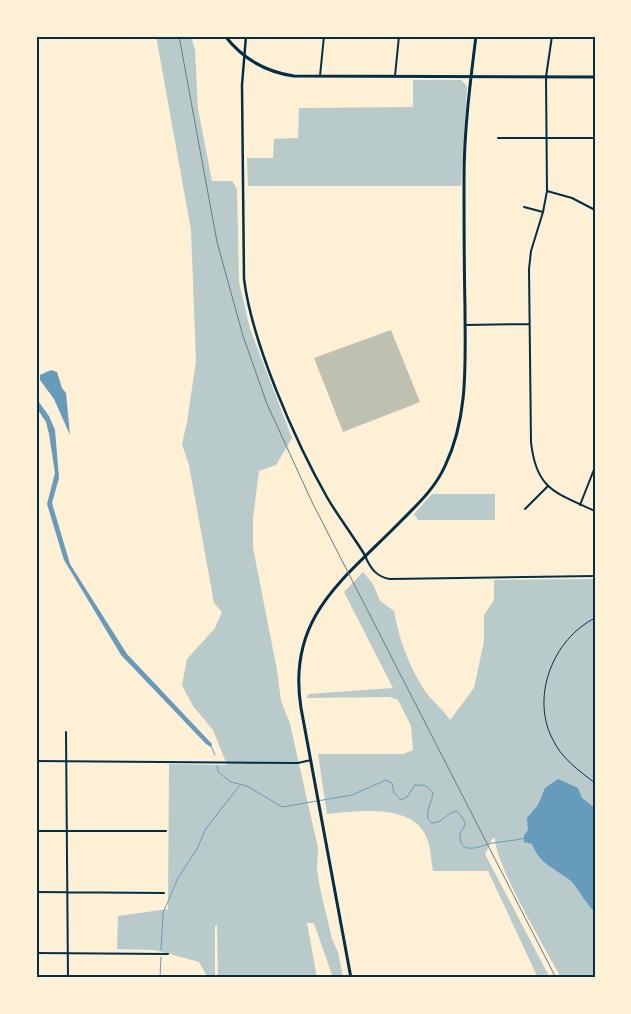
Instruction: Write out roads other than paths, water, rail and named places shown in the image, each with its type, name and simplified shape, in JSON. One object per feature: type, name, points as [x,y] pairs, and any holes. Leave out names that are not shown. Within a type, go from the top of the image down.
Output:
[{"type":"main road","points":[[225,36],[252,63],[281,74],[320,76],[595,77]]},
{"type":"main road","points":[[351,978],[299,692],[300,657],[304,639],[315,615],[340,583],[429,493],[446,465],[462,417],[464,403],[465,324],[464,176],[470,77],[476,36]]},
{"type":"street","points":[[246,36],[242,85],[244,279],[249,306],[262,348],[301,445],[329,500],[374,571],[382,578],[595,576]]},
{"type":"street","points":[[320,76],[324,36]]},
{"type":"street","points":[[395,76],[399,36]]},
{"type":"street","points":[[552,36],[546,77],[546,191],[543,212],[531,251],[529,324],[533,458],[539,474],[548,486],[560,496],[595,511]]},
{"type":"street","points":[[498,138],[595,138]]},
{"type":"street","points":[[546,191],[572,198],[595,210]]},
{"type":"street","points":[[524,207],[543,212]]},
{"type":"street","points":[[465,324],[529,324]]},
{"type":"street","points":[[580,505],[595,468]]},
{"type":"street","points":[[525,509],[548,486]]},
{"type":"street","points":[[66,732],[68,978]]},
{"type":"street","points":[[36,761],[298,762],[311,760]]},
{"type":"street","points":[[36,832],[166,831]]},
{"type":"street","points":[[36,892],[164,893]]},
{"type":"street","points":[[36,953],[168,954]]},
{"type":"water","points":[[51,370],[57,372],[62,388],[66,393],[70,435],[54,399],[40,380],[40,375]]},
{"type":"water","points":[[36,398],[49,416],[55,430],[59,478],[52,503],[70,564],[127,654],[212,744],[211,747],[121,655],[64,560],[47,504],[55,473],[46,422],[36,407]]},
{"type":"water","points":[[558,779],[578,788],[582,798],[595,808],[595,912],[571,881],[548,866],[539,857],[532,844],[524,842],[524,835],[528,830],[527,818],[538,805],[545,788]]},
{"type":"waterway","points":[[211,746],[215,755]]},
{"type":"waterway","points":[[217,766],[218,772],[231,782],[247,786],[282,807],[352,795],[386,780],[392,783],[394,793],[401,800],[407,797],[415,785],[423,785],[433,793],[428,812],[428,819],[432,823],[436,823],[450,813],[457,811],[462,817],[465,824],[460,838],[461,844],[464,847],[474,848],[525,838]]},
{"type":"waterway","points":[[161,950],[163,913],[178,878],[197,849],[205,830],[239,786]]},
{"type":"waterway","points":[[160,978],[161,957]]},
{"type":"railway","points":[[179,36],[217,242],[243,336],[267,404],[312,502],[556,978]]}]
